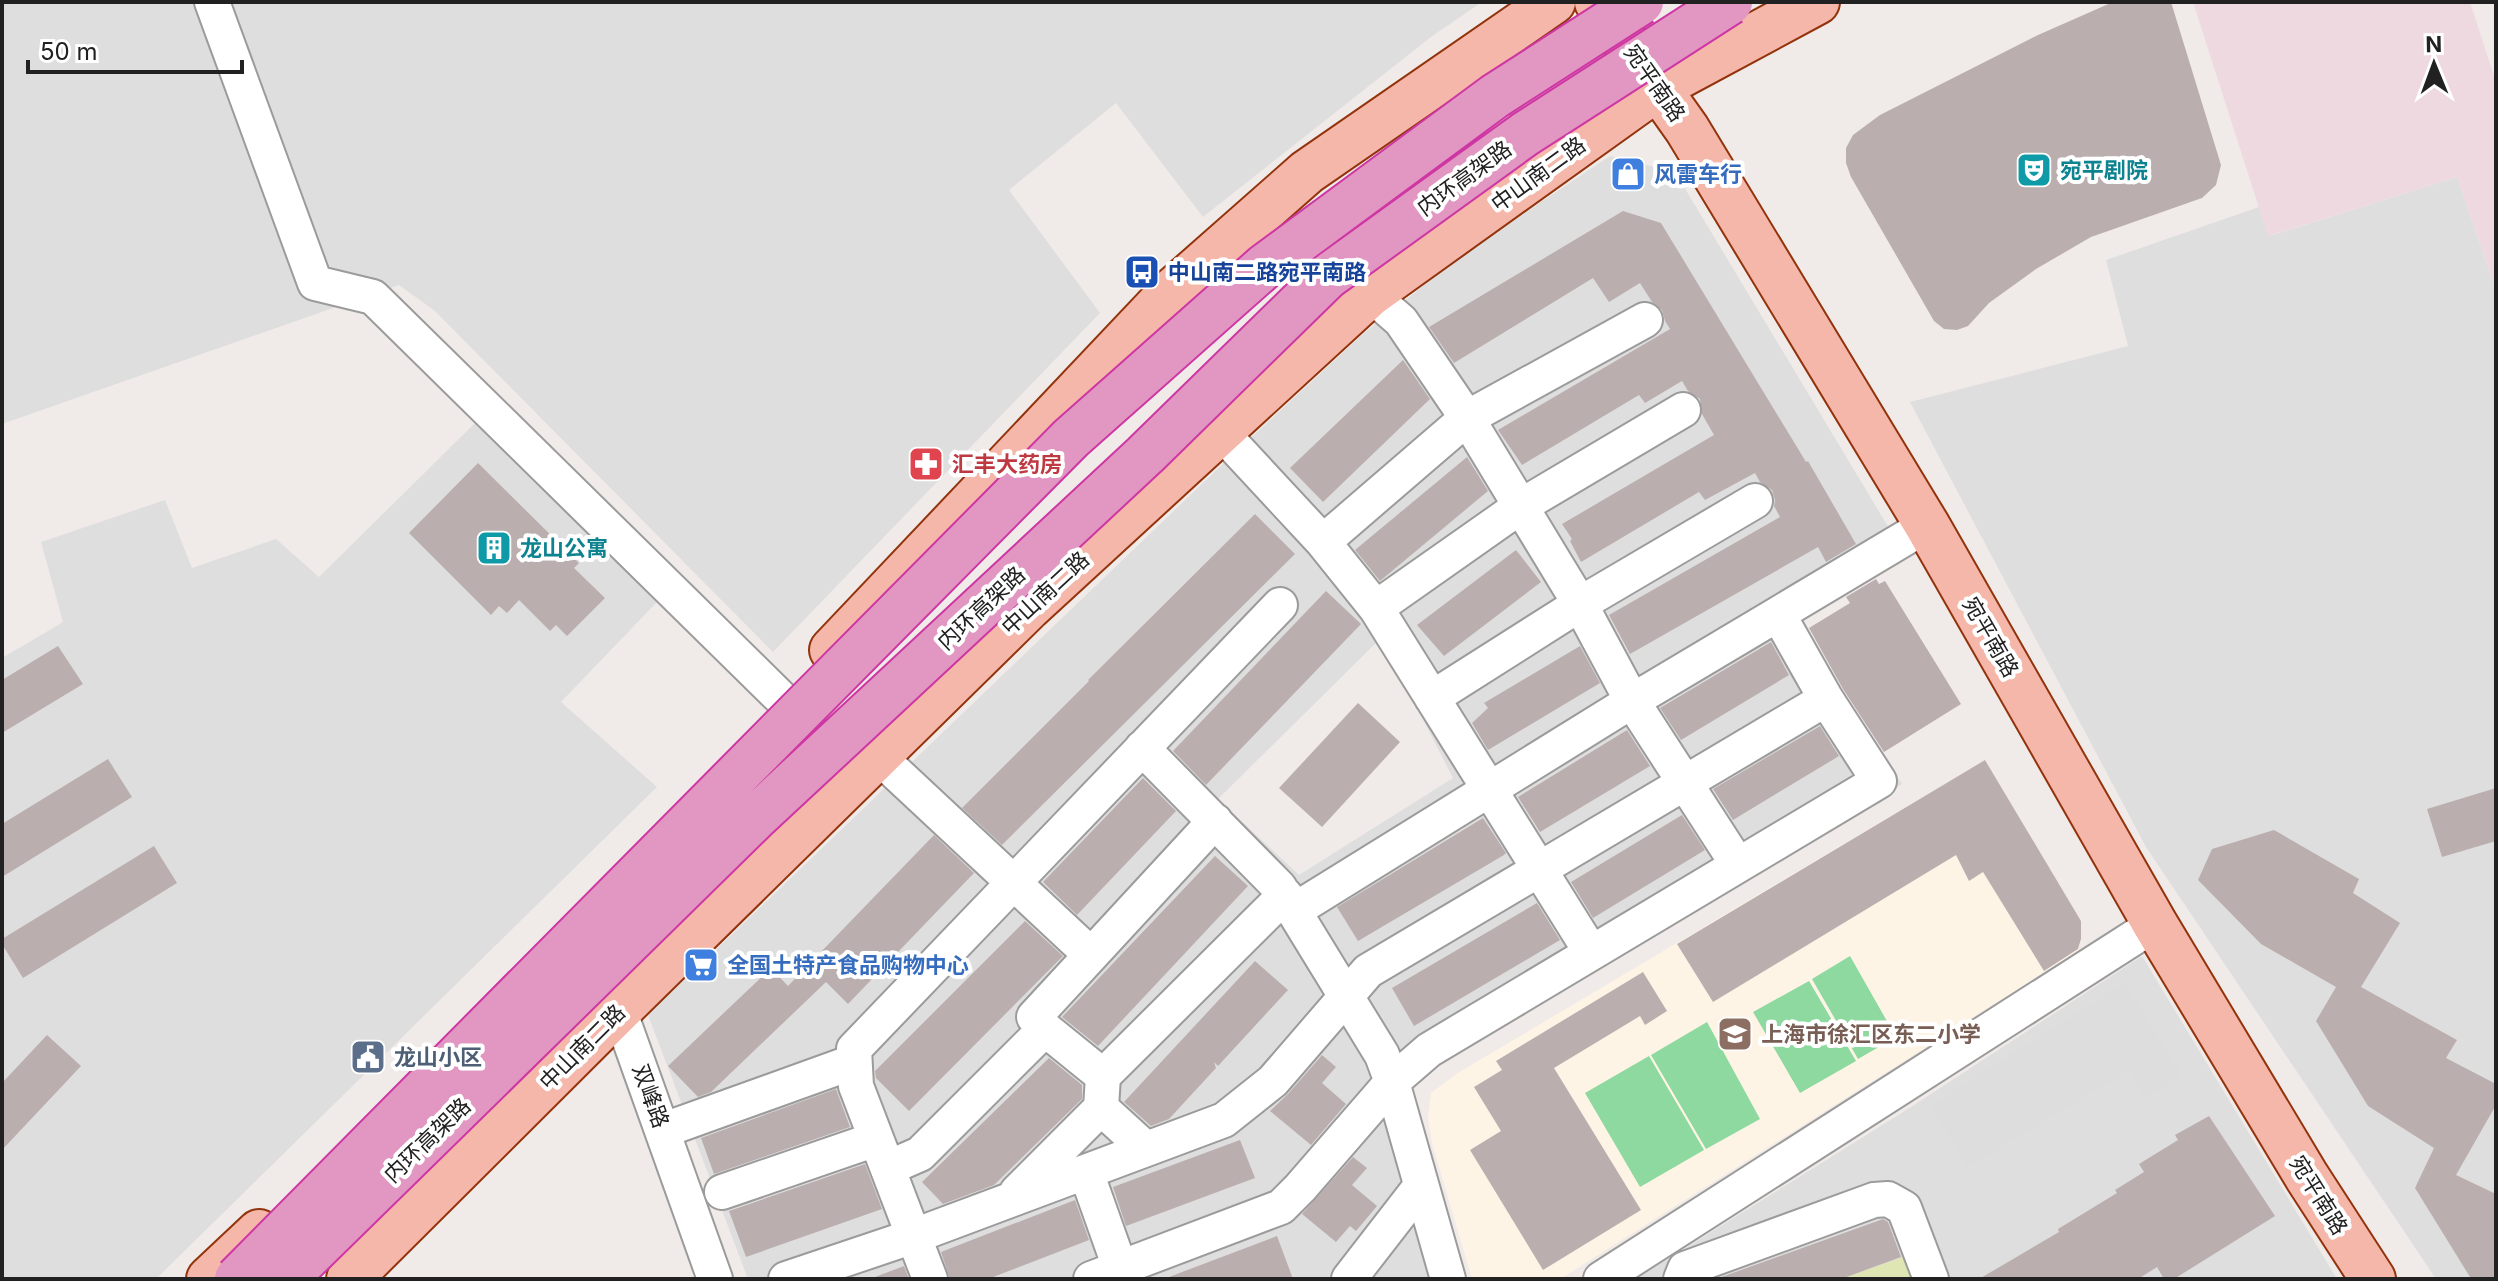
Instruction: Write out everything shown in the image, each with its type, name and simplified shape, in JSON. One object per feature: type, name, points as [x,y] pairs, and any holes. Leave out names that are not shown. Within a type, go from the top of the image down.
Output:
[{"type":"highway","name":"内环高架路","points":[[237,1279],[1071,438],[1265,266],[1495,96],[1641,2]]},
{"type":"highway","name":"内环高架路","points":[[285,1279],[754,819],[1145,455],[1327,277],[1525,134],[1730,2]]},
{"type":"main road","points":[[209,1279],[309,1185],[487,996],[558,929],[784,701],[1171,292],[1307,172],[1553,2]]},
{"type":"main road","name":"宛平南路","points":[[1597,2],[1687,129],[1927,525],[2155,924],[2307,1177],[2373,1279]]},
{"type":"main road","name":"中山南二路","points":[[349,1279],[1029,607],[1370,294],[1659,87],[1817,2]]},
{"type":"street","points":[[212,2],[315,283],[373,297],[784,701]]},
{"type":"street","points":[[1370,294],[1401,321],[1467,418],[1580,604],[1632,701],[1738,865]]},
{"type":"street","points":[[1323,542],[1467,418],[1645,320]]},
{"type":"street","points":[[1376,608],[1521,506],[1683,410]]},
{"type":"street","points":[[1220,431],[1323,542],[1376,608],[1591,952]]},
{"type":"street","points":[[1432,698],[1580,604],[1755,501]]},
{"type":"street","points":[[1009,1200],[1102,1092],[1290,902],[1488,789],[1927,525]]},
{"type":"street","points":[[930,1279],[856,1086],[854,1049],[1280,605]]},
{"type":"street","points":[[1086,1172],[1112,1275],[1281,1207],[1392,1082],[1429,1050],[1879,781],[1826,699],[1778,614]]},
{"type":"street","points":[[786,1279],[914,1236],[1224,1120],[1273,1081],[1368,971],[1826,699]]},
{"type":"street","points":[[1142,748],[1290,902],[1382,1055],[1448,1279]]},
{"type":"street","points":[[878,756],[1091,955]]},
{"type":"street","points":[[1146,1149],[1102,1092],[1034,1017],[1215,821]]},
{"type":"street","points":[[1601,1279],[2155,924]]},
{"type":"street","name":"双峰路","points":[[558,929],[619,1010],[715,1279]]},
{"type":"street","points":[[722,1192],[882,1154],[920,1154],[1045,1029]]},
{"type":"street","points":[[664,1130],[853,1062]]},
{"type":"street","points":[[1349,1279],[1421,1186]]},
{"type":"street","points":[[1681,1279],[1685,1269],[1874,1200],[1888,1199],[1904,1208],[1931,1279]]},
{"type":"shaded area","points":[[2,2],[1482,2],[1431,37],[1203,217],[1116,103],[1009,190],[1100,313],[773,652],[435,311],[399,285],[2,424]]},
{"type":"shaded area","points":[[2193,2],[2470,2],[2496,82],[2496,290],[2457,177],[2268,236]]},
{"type":"shaded area","points":[[1610,156],[1675,172],[1904,553],[1796,619],[1902,784],[1421,1071],[1387,1120],[1431,1279],[748,1279],[648,1015],[1229,458],[1363,334],[1463,254]],"holes":[[[1381,638],[1453,778],[1299,875],[1218,799]]]},
{"type":"shaded area","points":[[2457,177],[2496,290],[2496,1279],[2436,1279],[2146,847],[1910,402],[2128,346],[2106,260],[2259,207],[2269,236]]},
{"type":"shaded area","name":"龙山小区","points":[[476,422],[657,602],[561,702],[657,787],[156,1279],[2,1279],[2,658],[63,622],[41,542],[165,500],[192,568],[276,539],[319,577]]},
{"type":"shaded area","name":"上海市徐汇区东二小学","points":[[1985,760],[2081,921],[2078,951],[1560,1279],[1472,1279],[1432,1143],[1428,1118],[1431,1093],[1458,1073]]},
{"type":"shaded area","points":[[2142,956],[2337,1279],[1636,1279],[1911,1107]]},
{"type":"shaded area","points":[[2125,983],[2182,1075],[2145,1097],[2128,1071],[1967,1167],[1931,1105]]},
{"type":"green space","points":[[1850,956],[1896,1037],[1858,1059],[1812,979]]},
{"type":"green space","points":[[1809,981],[1856,1061],[1800,1093],[1753,1012]]},
{"type":"green space","points":[[1707,1022],[1760,1119],[1706,1149],[1651,1055]]},
{"type":"green space","points":[[1649,1056],[1704,1150],[1640,1187],[1585,1093]]},
{"type":"green space","points":[[1903,1257],[1911,1279],[1841,1279]]},
{"type":"building","name":"宛平剧院","points":[[2113,2],[2171,2],[2221,165],[2216,185],[2202,198],[2091,237],[2036,269],[1989,303],[1968,326],[1957,330],[1944,329],[1934,321],[1851,177],[1846,163],[1846,148],[1853,135],[1880,115],[2038,35]]},
{"type":"building","points":[[1623,211],[1661,223],[1856,544],[1826,562],[1818,547],[1630,654],[1609,615],[1780,517],[1774,506],[1772,490],[1760,482],[1755,473],[1705,500],[1699,492],[1581,562],[1562,524],[1714,435],[1702,414],[1700,399],[1688,391],[1682,381],[1645,403],[1639,395],[1522,465],[1498,430],[1670,329],[1662,310],[1652,302],[1640,283],[1609,302],[1593,278],[1454,363],[1429,327]]},
{"type":"building","points":[[1403,360],[1430,399],[1323,502],[1290,468]]},
{"type":"building","points":[[1467,457],[1488,491],[1380,581],[1355,550]]},
{"type":"building","name":"龙山公寓","points":[[478,463],[579,563],[574,568],[605,598],[567,636],[556,625],[550,631],[519,600],[507,613],[499,606],[491,615],[409,533]]},
{"type":"building","points":[[1255,514],[1295,554],[1002,845],[962,808]]},
{"type":"building","points":[[1516,550],[1541,582],[1444,656],[1417,625]]},
{"type":"building","points":[[1876,579],[1879,584],[1885,581],[1961,704],[1884,752],[1843,689],[1809,628],[1850,603],[1846,597]]},
{"type":"building","points":[[1326,591],[1361,624],[1206,785],[1173,751]]},
{"type":"building","points":[[1771,642],[1789,675],[1681,740],[1660,708]]},
{"type":"building","points":[[58,646],[83,684],[2,733],[2,680]]},
{"type":"building","points":[[1580,646],[1600,683],[1488,750],[1472,723],[1488,708],[1484,703]]},
{"type":"building","points":[[1358,703],[1400,742],[1322,827],[1279,788]]},
{"type":"building","points":[[1820,726],[1839,756],[1733,820],[1713,789]]},
{"type":"building","points":[[1627,730],[1650,766],[1540,832],[1518,797]]},
{"type":"building","points":[[108,759],[132,797],[2,877],[2,824]]},
{"type":"building","points":[[1985,760],[2081,921],[2078,949],[2044,971],[1983,872],[1969,881],[1956,855],[1713,1002],[1677,944]]},
{"type":"building","points":[[1143,778],[1176,811],[1077,915],[1043,882]]},
{"type":"building","points":[[2496,788],[2496,841],[2442,857],[2427,809]]},
{"type":"building","points":[[1682,815],[1705,850],[1593,918],[1571,882]]},
{"type":"building","points":[[1483,818],[1506,853],[1504,855],[1358,941],[1337,907]]},
{"type":"building","points":[[2274,830],[2359,879],[2353,893],[2400,923],[2361,987],[2457,1040],[2446,1058],[2496,1084],[2496,1105],[2456,1175],[2496,1194],[2496,1279],[2470,1277],[2415,1188],[2434,1148],[2368,1106],[2316,1021],[2336,987],[2261,944],[2198,880],[2212,849]]},
{"type":"building","points":[[934,835],[974,873],[848,1004],[826,982],[711,1092],[698,1097],[668,1066],[771,968],[788,986]]},
{"type":"building","points":[[154,846],[177,883],[23,978],[2,939]]},
{"type":"building","points":[[1215,856],[1248,886],[1098,1046],[1062,1017]]},
{"type":"building","points":[[1537,903],[1560,940],[1414,1026],[1392,988]]},
{"type":"building","points":[[1025,921],[1063,956],[909,1111],[876,1078],[875,1071]]},
{"type":"building","points":[[1255,961],[1288,990],[1218,1066],[1214,1062],[1216,1068],[1169,1119],[1151,1126],[1124,1102]]},
{"type":"building","points":[[1643,972],[1667,1011],[1645,1025],[1640,1016],[1554,1068],[1641,1210],[1543,1270],[1470,1150],[1501,1131],[1474,1087],[1502,1070],[1496,1061]]},
{"type":"building","points":[[47,1035],[81,1066],[2,1150],[2,1083]]},
{"type":"building","points":[[1322,1055],[1336,1067],[1322,1083],[1346,1104],[1311,1145],[1270,1111]]},
{"type":"building","points":[[1049,1058],[1082,1085],[1082,1099],[994,1185],[943,1204],[922,1182]]},
{"type":"building","points":[[836,1089],[850,1127],[714,1174],[701,1138]]},
{"type":"building","points":[[2209,1116],[2275,1216],[2174,1279],[2164,1279],[2157,1267],[2138,1279],[1979,1279],[2059,1232],[2058,1229],[2117,1193],[2115,1190],[2144,1172],[2139,1164],[2178,1140],[2175,1135]]},
{"type":"building","points":[[1240,1140],[1255,1178],[1126,1226],[1113,1187]]},
{"type":"building","points":[[1353,1157],[1367,1168],[1352,1185],[1377,1206],[1356,1231],[1350,1226],[1336,1242],[1302,1214]]},
{"type":"building","points":[[865,1164],[882,1209],[746,1257],[729,1211]]},
{"type":"building","points":[[1075,1200],[1089,1240],[988,1279],[950,1279],[941,1252]]},
{"type":"building","points":[[1883,1219],[1888,1222],[1901,1257],[1841,1279],[1716,1279]]},
{"type":"building","points":[[1277,1236],[1293,1279],[1169,1279],[1169,1277]]},
{"type":"building","points":[[904,1266],[909,1279],[875,1279],[875,1277]]},
{"type":"place","name":"宛平剧院","points":[[2034,170]]},
{"type":"place","name":"风雷车行","points":[[1628,174]]},
{"type":"place","name":"中山南二路宛平南路","points":[[1142,272]]},
{"type":"place","name":"汇丰大药房","points":[[926,464]]},
{"type":"place","name":"龙山公寓","points":[[494,548]]},
{"type":"place","name":"全国土特产食品购物中心","points":[[701,965]]},
{"type":"place","name":"上海市徐汇区东二小学","points":[[1735,1034]]},
{"type":"place","name":"龙山小区","points":[[368,1057]]}]
